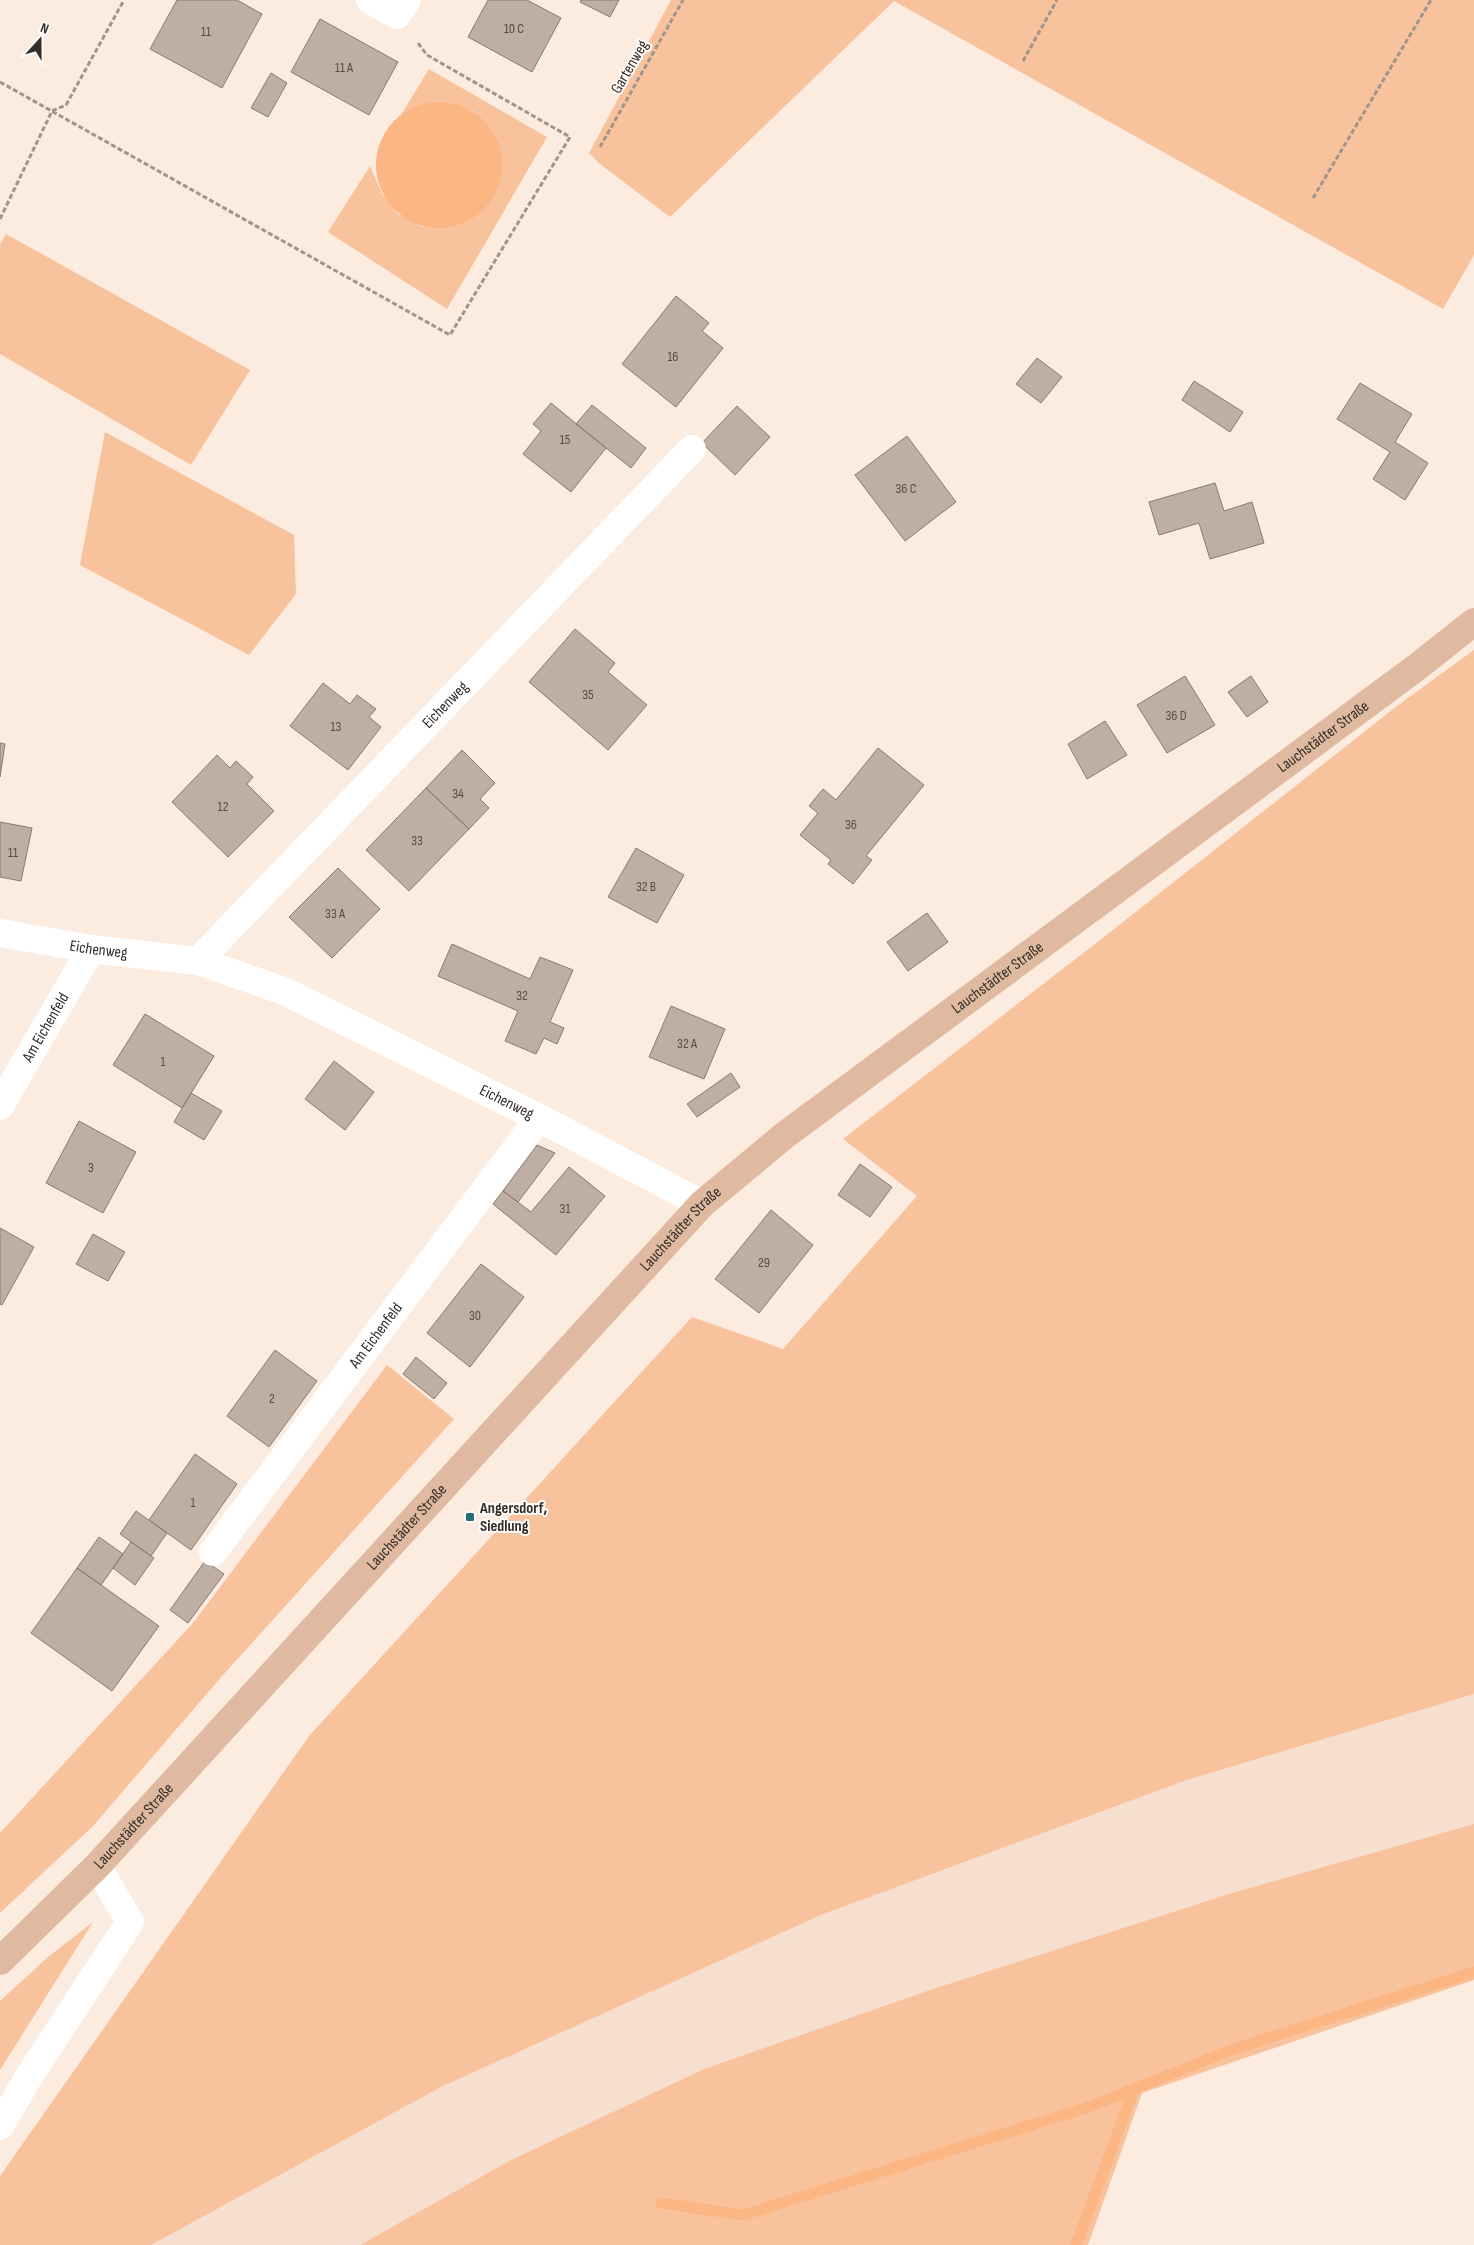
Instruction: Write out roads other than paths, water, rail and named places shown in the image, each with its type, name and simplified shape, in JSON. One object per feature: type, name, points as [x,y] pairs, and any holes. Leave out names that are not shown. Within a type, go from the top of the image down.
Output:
[{"type":"main road","name":"Lauchstädter Straße","points":[[0,1961],[97,1866],[702,1204],[793,1129],[989,986],[1417,667],[1474,622]]},
{"type":"street","points":[[370,0],[402,7]]},
{"type":"street","name":"Eichenweg","points":[[198,961],[692,449]]},
{"type":"street","name":"Eichenweg","points":[[0,933],[91,949],[198,961],[284,991],[539,1118],[702,1204]]},
{"type":"street","name":"Am Eichenfeld","points":[[0,1106],[91,949]]},
{"type":"street","name":"Am Eichenfeld","points":[[213,1552],[539,1118]]},
{"type":"street","points":[[0,2126],[28,2078],[130,1922],[97,1866]]},
{"type":"waterway","points":[[661,2203],[743,2215],[1086,2108],[1234,2049],[1474,1972]]},
{"type":"waterway","points":[[1076,2245],[1134,2089]]},
{"type":"place","name":"Angersdorf, Siedlung","points":[[470,1517]]}]
